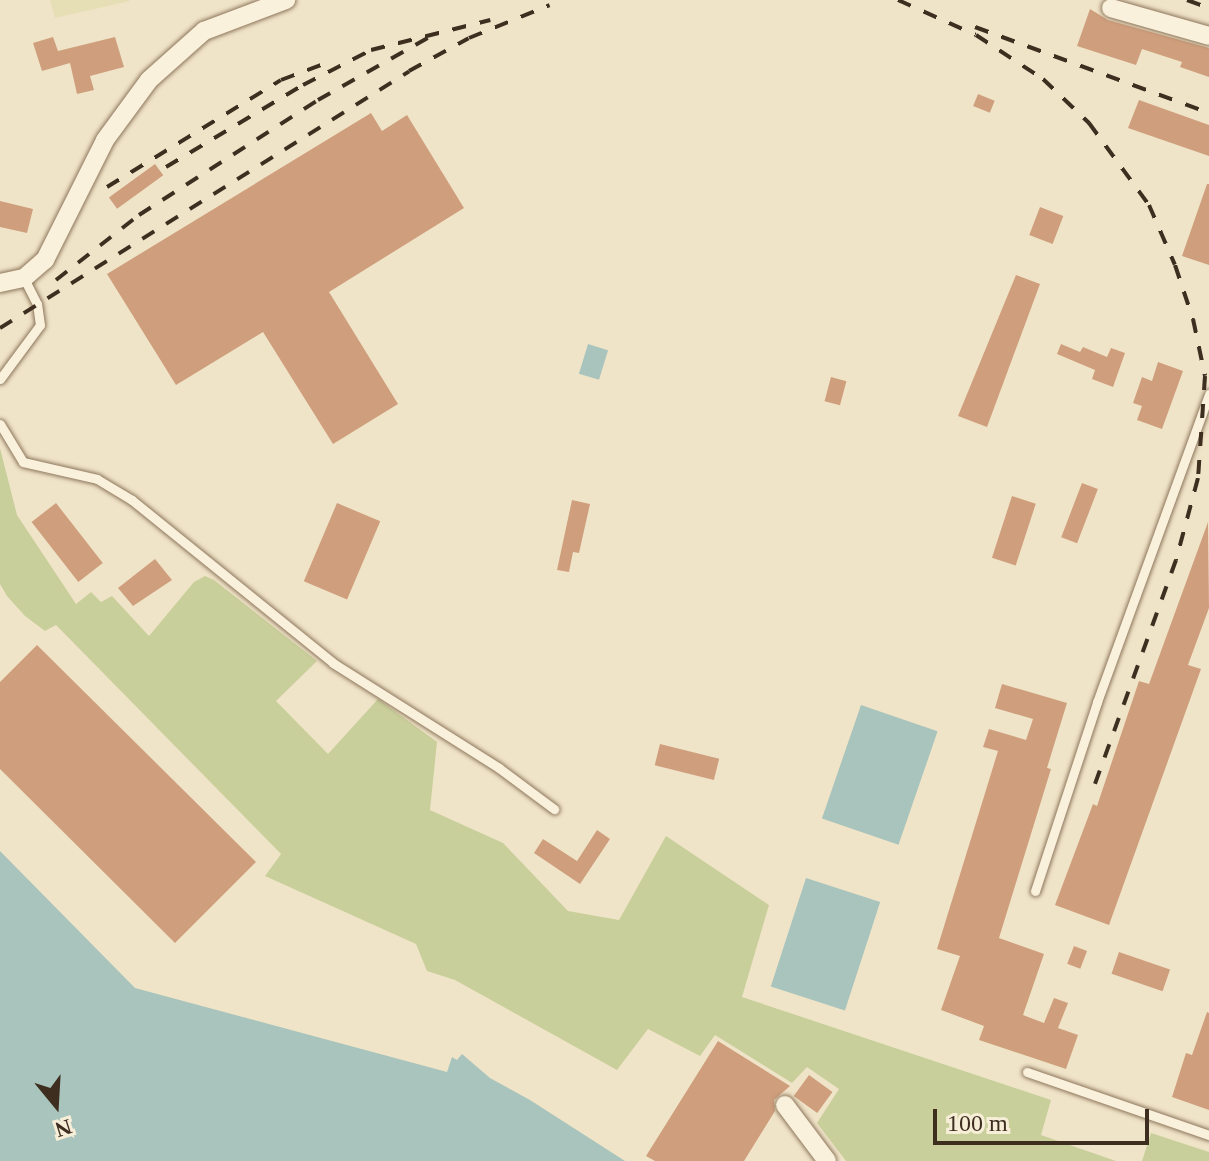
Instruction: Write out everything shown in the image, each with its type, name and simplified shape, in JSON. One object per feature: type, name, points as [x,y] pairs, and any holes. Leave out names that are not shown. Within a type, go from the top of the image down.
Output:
[{"type":"street","points":[[0,283],[24,278],[45,260],[105,140],[149,80],[204,31],[286,0]]},
{"type":"street","points":[[1111,8],[1209,36]]},
{"type":"street","points":[[785,1105],[827,1161]]},
{"type":"lane","points":[[0,379],[40,325],[37,304],[24,278]]},
{"type":"lane","points":[[1035,891],[1097,702],[1209,394]]},
{"type":"lane","points":[[0,424],[23,462],[97,479],[132,500],[333,663],[499,768],[554,809]]},
{"type":"lane","points":[[1027,1072],[1209,1135]]},
{"type":"shaded area","points":[[50,0],[129,0],[130,1],[55,18]]},
{"type":"green space","points":[[0,448],[17,515],[76,604],[91,592],[101,602],[112,596],[149,636],[194,582],[205,576],[214,580],[317,661],[276,701],[328,754],[378,699],[437,742],[430,810],[503,843],[568,911],[619,920],[666,836],[769,905],[742,997],[1051,1100],[1041,1135],[1116,1161],[846,1161],[817,1123],[839,1089],[807,1067],[792,1083],[715,1035],[700,1056],[648,1029],[617,1070],[455,980],[427,971],[416,944],[265,876],[281,854],[56,625],[45,631],[25,616],[7,596],[0,584]]},
{"type":"green space","points":[[1151,1133],[1209,1152],[1209,1161],[1142,1161]]},
{"type":"water","points":[[588,344],[608,350],[599,380],[579,374]]},
{"type":"water","points":[[861,705],[938,731],[899,845],[822,818]]},
{"type":"water","points":[[0,851],[135,988],[447,1072],[452,1057],[457,1060],[462,1054],[490,1078],[625,1161],[0,1161]]},
{"type":"water","points":[[806,878],[880,902],[845,1011],[771,986]]},
{"type":"building","points":[[1090,9],[1108,20],[1209,48],[1209,77],[1180,67],[1182,62],[1142,49],[1136,65],[1077,46]]},
{"type":"building","points":[[53,37],[58,51],[115,37],[124,67],[90,76],[94,90],[77,94],[70,63],[42,71],[33,43]]},
{"type":"building","points":[[978,94],[995,101],[990,113],[973,106]]},
{"type":"building","points":[[1139,100],[1209,125],[1209,156],[1128,128]]},
{"type":"building","points":[[371,113],[382,131],[407,115],[464,208],[329,292],[398,404],[333,444],[263,332],[176,385],[107,274]]},
{"type":"building","points":[[155,164],[163,175],[117,209],[109,198]]},
{"type":"building","points":[[1209,184],[1209,265],[1182,256]]},
{"type":"building","points":[[0,201],[33,209],[27,233],[0,227]]},
{"type":"building","points":[[1040,207],[1063,216],[1053,244],[1029,235]]},
{"type":"building","points":[[1016,275],[1040,284],[987,427],[958,416]]},
{"type":"building","points":[[1061,344],[1080,352],[1083,347],[1107,357],[1111,348],[1125,353],[1113,387],[1092,379],[1095,370],[1057,354]]},
{"type":"building","points":[[1158,362],[1183,371],[1162,429],[1137,420],[1142,406],[1133,403],[1142,377],[1152,381]]},
{"type":"building","points":[[831,377],[846,381],[840,405],[825,401]]},
{"type":"building","points":[[1082,483],[1098,489],[1077,543],[1061,537]]},
{"type":"building","points":[[1012,496],[1036,504],[1016,566],[992,558]]},
{"type":"building","points":[[572,500],[590,504],[579,553],[573,552],[569,572],[557,570]]},
{"type":"building","points":[[56,503],[103,563],[78,582],[32,522]]},
{"type":"building","points":[[337,503],[380,521],[347,600],[304,581]]},
{"type":"building","points":[[1208,522],[1209,608],[1188,665],[1201,669],[1109,925],[1055,905],[1093,804],[1097,806],[1139,681],[1149,684]]},
{"type":"building","points":[[155,559],[172,580],[133,606],[118,588]]},
{"type":"building","points":[[37,645],[256,862],[175,943],[0,769],[0,682]]},
{"type":"building","points":[[1002,684],[1067,703],[1047,768],[1051,769],[999,938],[1044,954],[1023,1015],[1044,1023],[1054,998],[1068,1003],[1058,1028],[1078,1035],[1066,1069],[979,1040],[984,1026],[941,1010],[960,956],[937,949],[998,751],[983,747],[989,729],[1026,740],[1033,719],[995,708]]},
{"type":"building","points":[[660,744],[719,759],[714,780],[655,765]]},
{"type":"building","points":[[597,830],[610,839],[580,884],[534,853],[543,839],[577,861]]},
{"type":"building","points":[[1074,946],[1087,951],[1080,969],[1067,964]]},
{"type":"building","points":[[1119,952],[1170,970],[1163,991],[1112,974]]},
{"type":"building","points":[[1207,1012],[1209,1110],[1172,1097],[1186,1053],[1192,1055]]},
{"type":"building","points":[[718,1041],[790,1086],[774,1100],[775,1111],[744,1161],[655,1161],[646,1156]]},
{"type":"building","points":[[809,1075],[832,1092],[817,1113],[794,1096]]},
{"type":"railway","points":[[898,0],[976,35],[1043,79],[1089,123],[1149,205],[1175,265],[1193,319],[1205,376],[1198,478],[1176,560],[1094,787]]},
{"type":"railway","points":[[1187,0],[1209,8]]},
{"type":"railway","points":[[0,328],[409,71],[469,38],[550,5]]},
{"type":"railway","points":[[166,167],[303,85],[371,50],[490,20]]},
{"type":"railway","points":[[975,27],[1209,113]]},
{"type":"railway","points":[[56,280],[139,215],[318,100],[431,36]]},
{"type":"railway","points":[[107,187],[281,80],[321,65]]}]
